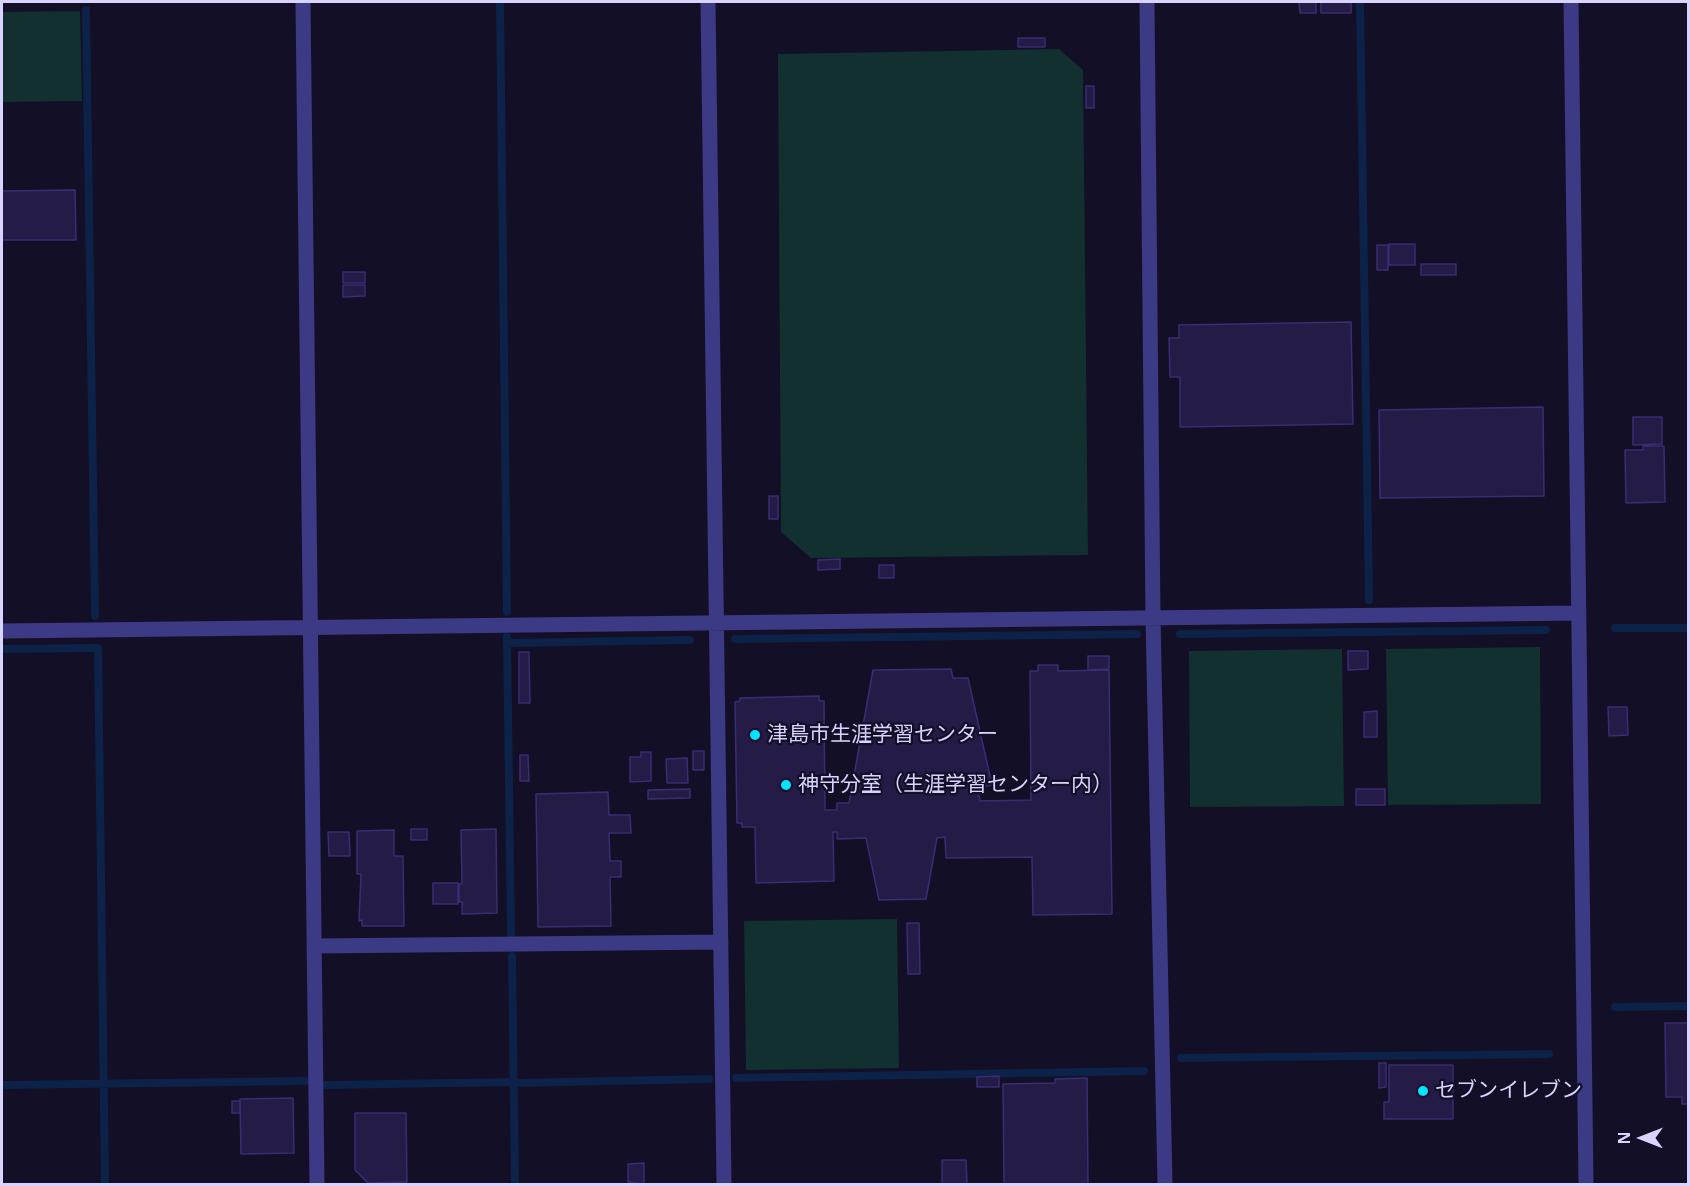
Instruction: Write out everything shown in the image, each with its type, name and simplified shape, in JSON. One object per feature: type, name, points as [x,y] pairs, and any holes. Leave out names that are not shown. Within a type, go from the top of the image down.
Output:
[{"type":"street","points":[[303,2],[317,1185]]},
{"type":"street","points":[[708,2],[724,1185]]},
{"type":"street","points":[[1147,2],[1153,618],[1165,1185]]},
{"type":"street","points":[[1571,2],[1586,1185]]},
{"type":"street","points":[[2,631],[1579,613]]},
{"type":"street","points":[[314,946],[720,942]]},
{"type":"green space","points":[[80,11],[82,101],[2,102],[2,12]]},
{"type":"green space","points":[[1059,49],[1083,70],[1088,555],[811,558],[781,532],[778,54]]},
{"type":"green space","points":[[1540,647],[1541,804],[1388,805],[1386,649]]},
{"type":"green space","points":[[1342,649],[1344,806],[1190,807],[1189,651]]},
{"type":"green space","points":[[897,919],[899,1068],[746,1070],[744,921]]},
{"type":"building","points":[[1299,2],[1316,2],[1316,13],[1300,13]]},
{"type":"building","points":[[1321,2],[1351,2],[1351,13],[1321,13]]},
{"type":"building","points":[[1018,38],[1045,38],[1045,47],[1018,47]]},
{"type":"building","points":[[1086,86],[1094,86],[1094,108],[1086,108]]},
{"type":"building","points":[[75,190],[76,240],[2,240],[2,191]]},
{"type":"building","points":[[1389,244],[1415,244],[1415,265],[1389,265]]},
{"type":"building","points":[[1377,245],[1388,245],[1388,270],[1377,270]]},
{"type":"building","points":[[1421,264],[1456,264],[1456,275],[1421,275]]},
{"type":"building","points":[[343,272],[365,272],[365,283],[343,283]]},
{"type":"building","points":[[343,285],[365,285],[365,296],[343,297]]},
{"type":"building","points":[[1351,322],[1353,424],[1180,427],[1180,377],[1170,377],[1169,338],[1179,338],[1179,325]]},
{"type":"building","points":[[1543,407],[1544,496],[1380,498],[1379,410]]},
{"type":"building","points":[[1633,417],[1662,417],[1662,444],[1633,445]]},
{"type":"building","points":[[1643,446],[1664,446],[1665,502],[1626,503],[1625,450],[1643,450]]},
{"type":"building","points":[[769,496],[778,496],[778,519],[769,519]]},
{"type":"building","points":[[840,559],[840,569],[818,570],[818,560]]},
{"type":"building","points":[[879,565],[894,565],[894,578],[879,578]]},
{"type":"building","points":[[1348,651],[1368,651],[1368,669],[1348,670]]},
{"type":"building","points":[[519,652],[529,652],[530,703],[519,703]]},
{"type":"building","points":[[1088,656],[1109,656],[1109,669],[1088,670]]},
{"type":"building","points":[[1038,665],[1058,665],[1058,671],[1109,670],[1112,914],[1033,915],[1032,857],[946,858],[945,837],[937,838],[926,899],[879,900],[866,838],[837,839],[837,832],[833,832],[834,881],[756,883],[755,827],[742,827],[742,823],[737,823],[735,702],[740,701],[740,698],[819,696],[819,701],[824,701],[825,810],[837,810],[837,803],[849,803],[873,670],[951,669],[953,678],[968,678],[992,785],[978,788],[980,801],[1031,800],[1030,671],[1038,671]]},
{"type":"building","points":[[1608,707],[1627,707],[1628,735],[1609,736]]},
{"type":"building","points":[[1377,711],[1377,737],[1364,737],[1364,712]]},
{"type":"building","points":[[693,751],[704,751],[704,770],[693,770]]},
{"type":"building","points":[[641,752],[651,752],[651,781],[630,782],[630,757],[641,757]]},
{"type":"building","points":[[520,755],[528,755],[529,781],[520,781]]},
{"type":"building","points":[[687,758],[688,783],[667,783],[666,759]]},
{"type":"building","points":[[690,789],[690,798],[648,799],[648,790]]},
{"type":"building","points":[[1356,789],[1385,789],[1385,805],[1356,805]]},
{"type":"building","points":[[608,792],[609,815],[630,815],[631,833],[609,833],[610,861],[621,861],[621,877],[610,877],[611,926],[538,927],[536,794]]},
{"type":"building","points":[[411,829],[427,829],[427,840],[411,840]]},
{"type":"building","points":[[496,829],[497,913],[462,914],[462,902],[459,902],[459,884],[462,884],[461,830]]},
{"type":"building","points":[[394,830],[394,856],[403,856],[404,926],[362,926],[362,920],[359,921],[361,874],[357,874],[357,831]]},
{"type":"building","points":[[328,832],[349,832],[350,856],[329,856]]},
{"type":"building","points":[[433,883],[458,883],[458,904],[433,904]]},
{"type":"building","points":[[907,923],[919,923],[920,974],[908,974]]},
{"type":"building","points":[[1665,1023],[1688,1023],[1688,1104],[1682,1104],[1682,1097],[1666,1097]]},
{"type":"building","points":[[1379,1063],[1386,1063],[1386,1087],[1379,1088]]},
{"type":"building","points":[[1389,1065],[1453,1065],[1453,1119],[1384,1119],[1384,1102],[1389,1102]]},
{"type":"building","points":[[999,1076],[999,1087],[977,1087],[977,1077]]},
{"type":"building","points":[[1087,1078],[1088,1184],[1004,1184],[1003,1084],[1055,1083],[1055,1079]]},
{"type":"building","points":[[293,1098],[294,1153],[241,1154],[240,1099]]},
{"type":"building","points":[[232,1101],[240,1101],[240,1113],[232,1113]]},
{"type":"building","points":[[355,1113],[406,1113],[407,1182],[368,1183],[355,1170]]},
{"type":"building","points":[[942,1160],[966,1160],[967,1184],[942,1184]]},
{"type":"building","points":[[644,1163],[644,1184],[628,1182],[628,1164]]},
{"type":"waterway","points":[[1360,2],[1369,600]]},
{"type":"waterway","points":[[500,4],[507,612]]},
{"type":"waterway","points":[[86,10],[95,616]]},
{"type":"waterway","points":[[1615,628],[1688,628]]},
{"type":"waterway","points":[[1180,634],[1546,630]]},
{"type":"waterway","points":[[735,639],[1137,634]]},
{"type":"waterway","points":[[507,637],[511,934]]},
{"type":"waterway","points":[[507,643],[690,640]]},
{"type":"waterway","points":[[2,649],[98,648],[105,1184]]},
{"type":"waterway","points":[[512,956],[515,1184]]},
{"type":"waterway","points":[[1615,1007],[1688,1006]]},
{"type":"waterway","points":[[1181,1058],[1549,1054]]},
{"type":"waterway","points":[[736,1078],[1144,1071]]},
{"type":"waterway","points":[[513,1083],[709,1079]]},
{"type":"waterway","points":[[2,1085],[305,1081]]},
{"type":"waterway","points":[[326,1085],[513,1082]]},
{"type":"place","name":"津島市生涯学習センター","points":[[755,735]]},
{"type":"place","name":"神守分室（生涯学習センター内）","points":[[786,785]]},
{"type":"place","name":"セブンイレブン","points":[[1423,1091]]}]
